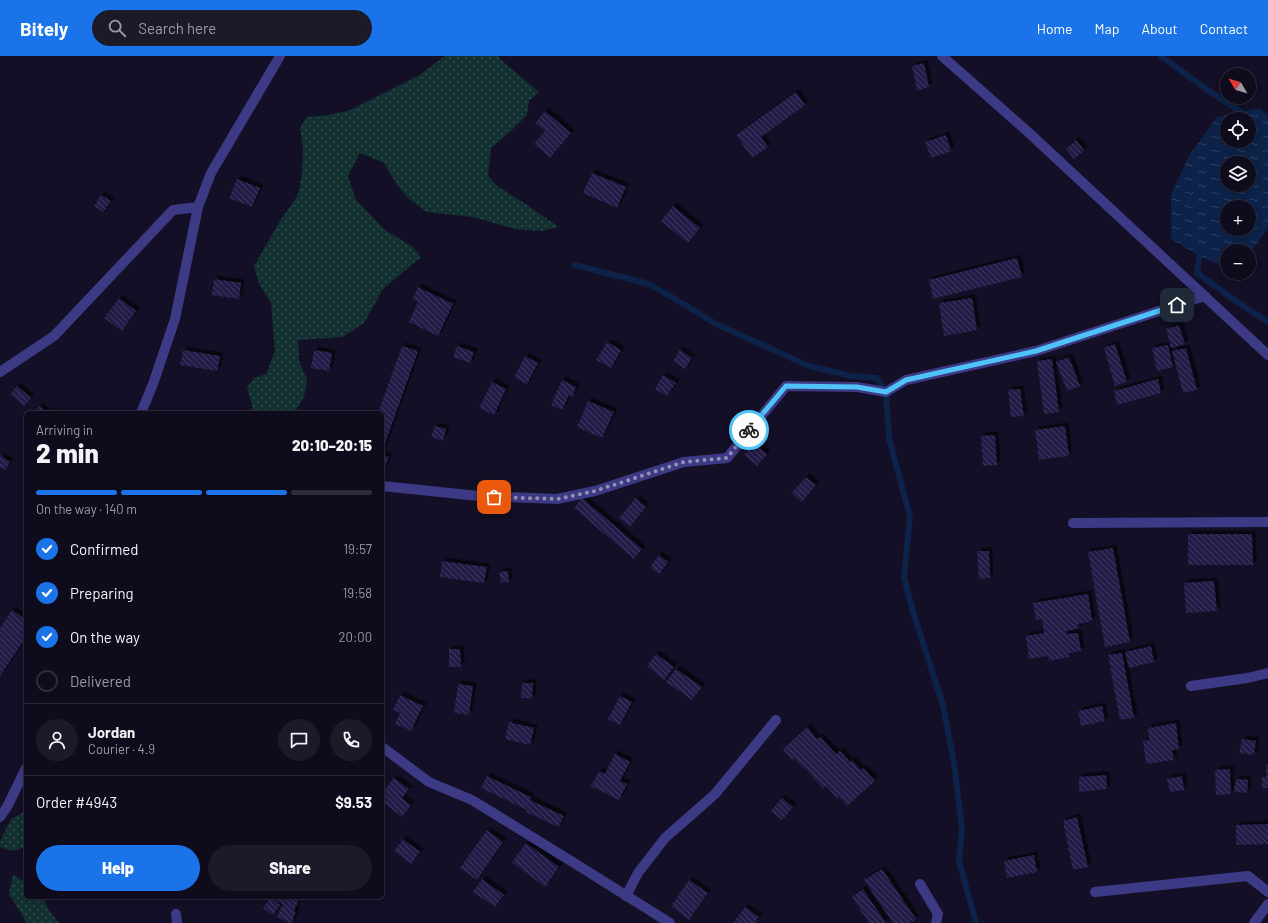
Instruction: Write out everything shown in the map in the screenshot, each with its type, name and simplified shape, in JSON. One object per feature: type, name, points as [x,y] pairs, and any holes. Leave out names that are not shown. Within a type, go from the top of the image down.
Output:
[{"type":"street","points":[[142,411],[153,384],[175,319],[198,207],[211,173],[280,56]]},
{"type":"street","points":[[942,56],[1028,132],[1268,355]]},
{"type":"street","points":[[0,372],[54,336],[173,210],[198,207]]},
{"type":"street","points":[[384,486],[479,496],[557,499],[595,491],[684,462],[727,458],[786,386],[857,387],[886,392],[906,380],[1036,351],[1205,296]]},
{"type":"street","points":[[1072,523],[1268,522]]},
{"type":"street","points":[[1191,686],[1247,678],[1268,673]]},
{"type":"street","points":[[626,896],[638,873],[665,838],[715,794],[776,720]]},
{"type":"street","points":[[384,748],[429,782],[472,800],[670,923]]},
{"type":"street","points":[[0,817],[7,807],[24,772]]},
{"type":"street","points":[[1095,892],[1248,876],[1268,892]]},
{"type":"street","points":[[920,884],[938,914],[936,923]]},
{"type":"street","points":[[1254,923],[1268,904]]},
{"type":"green space","points":[[445,56],[499,56],[500,59],[539,92],[529,101],[527,115],[491,148],[488,176],[497,186],[559,227],[541,231],[515,229],[473,217],[427,212],[409,199],[397,185],[384,163],[360,153],[348,176],[356,200],[385,230],[413,247],[421,257],[383,289],[364,323],[343,337],[298,340],[299,361],[307,380],[304,397],[296,411],[252,411],[252,405],[247,387],[254,378],[266,374],[275,352],[271,303],[259,284],[254,266],[280,221],[298,195],[302,173],[303,149],[300,128],[307,117],[348,111],[418,76]]},
{"type":"green space","points":[[24,812],[24,847],[14,851],[0,847],[0,841],[11,819]]},
{"type":"green space","points":[[13,874],[24,882],[24,899],[44,899],[49,910],[59,923],[27,923],[9,894]]},
{"type":"water","points":[[1259,108],[1268,116],[1268,228],[1256,244],[1220,244],[1220,263],[1209,261],[1171,239],[1171,195],[1189,156],[1217,117],[1220,116],[1220,148],[1256,148],[1256,112],[1240,112]]},
{"type":"building","points":[[924,63],[929,87],[917,91],[912,66]]},
{"type":"building","points":[[796,92],[805,105],[761,137],[768,147],[752,158],[736,135]]},
{"type":"building","points":[[545,111],[571,133],[550,158],[534,144],[545,131],[535,123]]},
{"type":"building","points":[[946,135],[951,151],[931,158],[925,142]]},
{"type":"building","points":[[1076,140],[1084,150],[1074,159],[1066,149]]},
{"type":"building","points":[[592,173],[626,187],[617,208],[583,193]]},
{"type":"building","points":[[237,179],[260,188],[252,207],[229,198]]},
{"type":"building","points":[[101,195],[111,201],[103,212],[94,206]]},
{"type":"building","points":[[673,206],[700,228],[688,243],[661,221]]},
{"type":"building","points":[[1017,258],[1022,277],[933,299],[929,280]]},
{"type":"building","points":[[214,279],[241,283],[239,299],[212,295]]},
{"type":"building","points":[[418,287],[453,304],[438,336],[409,322],[418,302],[412,299]]},
{"type":"building","points":[[119,298],[136,311],[122,331],[104,318]]},
{"type":"building","points":[[972,298],[977,330],[944,336],[939,303]]},
{"type":"building","points":[[1179,325],[1185,344],[1171,348],[1166,329]]},
{"type":"building","points":[[607,342],[621,350],[611,368],[596,360]]},
{"type":"building","points":[[1115,344],[1127,382],[1115,386],[1104,348]]},
{"type":"building","points":[[1168,345],[1173,367],[1157,371],[1152,348]]},
{"type":"building","points":[[402,346],[418,351],[384,446],[384,411],[379,411]]},
{"type":"building","points":[[457,346],[474,352],[470,363],[453,357]]},
{"type":"building","points":[[1186,348],[1197,390],[1183,393],[1172,351]]},
{"type":"building","points":[[183,350],[220,356],[217,371],[180,365]]},
{"type":"building","points":[[314,350],[332,353],[329,371],[311,368]]},
{"type":"building","points":[[680,350],[692,358],[685,369],[673,361]]},
{"type":"building","points":[[525,356],[538,363],[527,384],[514,377]]},
{"type":"building","points":[[1069,357],[1080,386],[1067,391],[1056,362]]},
{"type":"building","points":[[1052,359],[1059,412],[1044,414],[1037,361]]},
{"type":"building","points":[[663,375],[676,383],[667,396],[655,389]]},
{"type":"building","points":[[1158,379],[1161,393],[1117,405],[1114,391]]},
{"type":"building","points":[[562,380],[576,387],[572,397],[569,395],[562,410],[551,405]]},
{"type":"building","points":[[492,382],[506,389],[494,415],[479,408]]},
{"type":"building","points":[[17,386],[31,398],[24,406],[10,394]]},
{"type":"building","points":[[1020,389],[1024,416],[1011,417],[1008,390]]},
{"type":"building","points":[[588,401],[614,412],[602,438],[577,427]]},
{"type":"building","points":[[40,406],[45,411],[35,411]]},
{"type":"building","points":[[435,426],[446,429],[443,441],[431,437]]},
{"type":"building","points":[[1065,426],[1069,456],[1039,460],[1035,430]]},
{"type":"building","points":[[995,435],[997,465],[983,466],[981,436]]},
{"type":"building","points":[[754,443],[767,454],[757,466],[744,455]]},
{"type":"building","points":[[0,455],[10,462],[5,470],[0,467]]},
{"type":"building","points":[[384,456],[389,457],[384,469]]},
{"type":"building","points":[[806,477],[816,485],[802,502],[791,493]]},
{"type":"building","points":[[582,498],[642,549],[634,559],[574,508]]},
{"type":"building","points":[[636,498],[646,507],[630,527],[619,518]]},
{"type":"building","points":[[1188,534],[1252,534],[1253,565],[1188,565]]},
{"type":"building","points":[[1113,548],[1130,642],[1105,647],[1088,552]]},
{"type":"building","points":[[977,551],[989,551],[990,578],[979,579]]},
{"type":"building","points":[[659,555],[668,562],[659,575],[650,567]]},
{"type":"building","points":[[442,561],[487,567],[484,583],[440,577]]},
{"type":"building","points":[[508,571],[509,582],[501,582],[499,572]]},
{"type":"building","points":[[1214,581],[1217,611],[1186,613],[1184,583]]},
{"type":"building","points":[[1088,594],[1092,621],[1078,624],[1079,628],[1067,631],[1067,634],[1078,633],[1081,651],[1069,653],[1069,657],[1049,661],[1048,656],[1029,659],[1026,636],[1044,633],[1042,619],[1036,620],[1033,603]]},
{"type":"building","points":[[12,610],[24,619],[24,640],[0,676],[0,628]]},
{"type":"building","points":[[1151,646],[1154,662],[1129,668],[1125,652]]},
{"type":"building","points":[[449,649],[460,649],[461,667],[449,667]]},
{"type":"building","points":[[1122,653],[1134,718],[1120,720],[1108,655]]},
{"type":"building","points":[[656,654],[674,667],[664,680],[647,666]]},
{"type":"building","points":[[676,669],[702,687],[692,700],[666,682]]},
{"type":"building","points":[[522,683],[533,683],[532,699],[521,698]]},
{"type":"building","points":[[458,684],[473,686],[469,715],[454,713]]},
{"type":"building","points":[[400,695],[423,706],[411,731],[395,724],[400,713],[393,710]]},
{"type":"building","points":[[620,696],[632,702],[620,725],[608,719]]},
{"type":"building","points":[[1102,706],[1105,721],[1081,726],[1078,711]]},
{"type":"building","points":[[509,722],[534,728],[530,745],[505,739]]},
{"type":"building","points":[[1176,723],[1179,749],[1172,750],[1174,760],[1146,764],[1143,741],[1149,740],[1148,728]]},
{"type":"building","points":[[807,727],[817,739],[820,737],[836,754],[840,751],[850,762],[852,760],[861,770],[863,768],[875,781],[847,806],[826,786],[823,789],[805,768],[804,769],[794,758],[792,760],[783,749]]},
{"type":"building","points":[[1242,739],[1256,741],[1254,755],[1239,753]]},
{"type":"building","points":[[615,754],[630,762],[620,781],[627,784],[619,800],[591,786],[599,771],[605,774]]},
{"type":"building","points":[[1266,765],[1268,765],[1268,788],[1262,788],[1262,777],[1266,777]]},
{"type":"building","points":[[1230,769],[1231,794],[1216,795],[1215,770]]},
{"type":"building","points":[[1106,775],[1107,789],[1079,792],[1079,777]]},
{"type":"building","points":[[487,776],[531,797],[530,800],[564,816],[558,827],[481,788]]},
{"type":"building","points":[[1182,776],[1184,790],[1170,792],[1167,779]]},
{"type":"building","points":[[394,778],[409,789],[402,798],[411,805],[402,817],[384,803],[384,790]]},
{"type":"building","points":[[1236,779],[1248,780],[1247,793],[1234,792]]},
{"type":"building","points":[[782,798],[793,807],[782,820],[771,811]]},
{"type":"building","points":[[1077,817],[1088,867],[1073,870],[1063,821]]},
{"type":"building","points":[[1268,824],[1268,844],[1236,845],[1236,825]]},
{"type":"building","points":[[487,830],[503,842],[477,880],[460,868]]},
{"type":"building","points":[[403,839],[420,852],[411,864],[394,851]]},
{"type":"building","points":[[526,843],[559,867],[545,887],[512,862]]},
{"type":"building","points":[[1034,855],[1037,872],[1007,878],[1004,861]]},
{"type":"building","points":[[882,869],[916,919],[909,923],[893,923],[864,880]]},
{"type":"building","points":[[482,879],[504,895],[495,907],[473,892]]},
{"type":"building","points":[[689,880],[708,893],[689,920],[671,906]]},
{"type":"building","points":[[863,889],[886,923],[869,923],[852,897]]},
{"type":"building","points":[[269,899],[280,905],[273,915],[263,908]]},
{"type":"building","points":[[276,899],[299,899],[294,911],[296,912],[291,923],[277,917],[283,904],[275,901]]},
{"type":"building","points":[[745,907],[759,917],[755,922],[757,923],[733,923]]},
{"type":"waterway","points":[[1161,56],[1241,112]]},
{"type":"waterway","points":[[1201,248],[1197,273],[1268,322]]},
{"type":"waterway","points":[[575,265],[649,284],[714,323],[809,366],[851,376],[877,378],[886,392],[889,438],[910,517],[904,577],[913,612],[943,705],[954,763],[962,829],[959,861],[976,923]]},
{"type":"way so far","points":[[494,497],[557,499],[595,491],[684,462],[727,458],[749,430]]},
{"type":"route","points":[[749,430],[786,386],[833,388],[857,387],[886,392],[906,380],[1036,351],[1177,305]]}]
